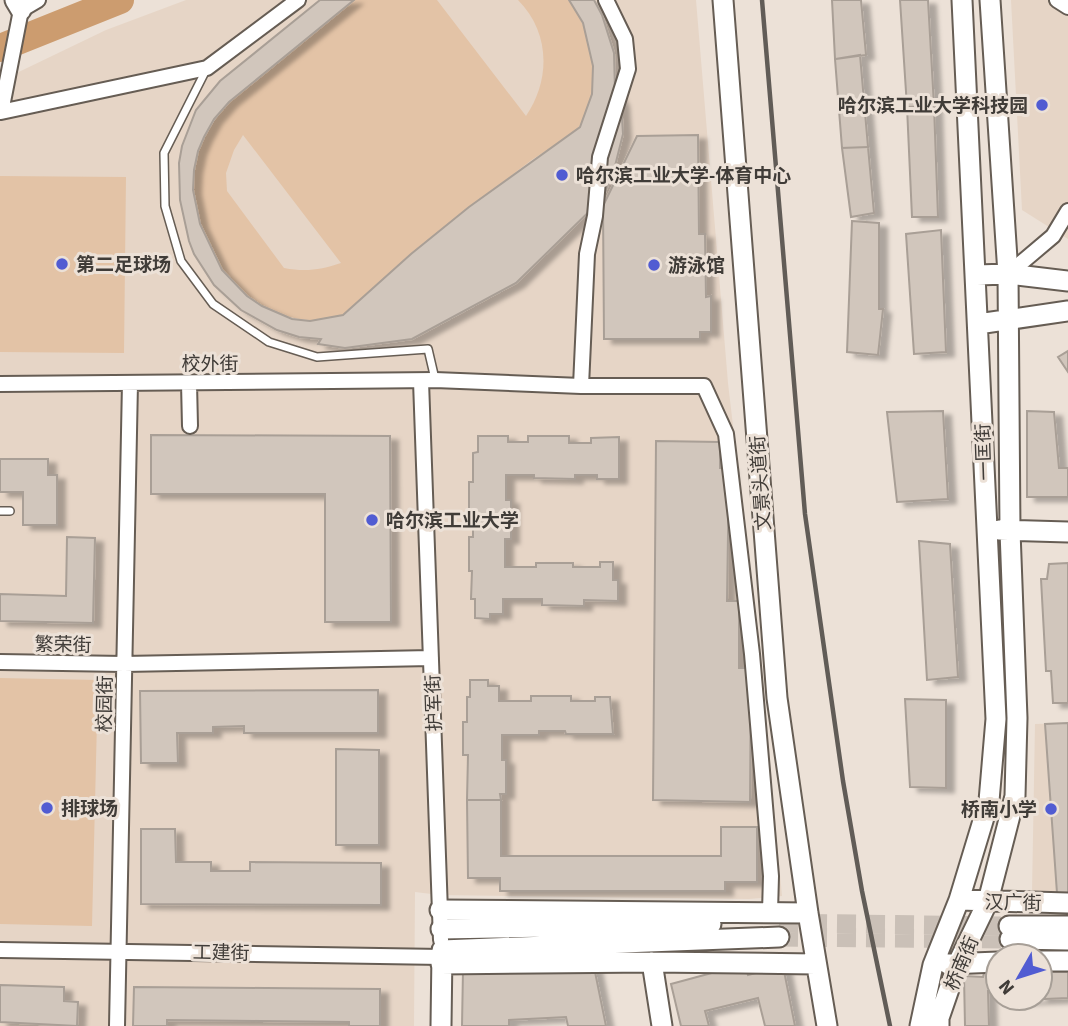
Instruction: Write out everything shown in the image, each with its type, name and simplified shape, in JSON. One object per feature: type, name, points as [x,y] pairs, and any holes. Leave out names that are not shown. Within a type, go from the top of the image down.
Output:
[{"type":"main road","name":"文景头道街","points":[[723,0],[777,698],[827,1026]]},
{"type":"main road","name":"一匡街","points":[[959,901],[989,801],[996,719],[962,0]]},
{"type":"main road","name":"一匡街","points":[[988,901],[1015,796],[1017,718],[1010,531],[1008,274],[990,0]]},
{"type":"main road","points":[[976,275],[1008,274],[1068,281]]},
{"type":"main road","points":[[978,324],[1068,311]]},
{"type":"main road","points":[[986,530],[1068,532]]},
{"type":"main road","name":"汉广街","points":[[959,901],[1068,903]]},
{"type":"main road","name":"桥南街","points":[[920,1026],[933,965],[959,901]]},
{"type":"main road","name":"桥南街","points":[[939,1026],[939,1018],[958,963],[988,901]]},
{"type":"main road","name":"工建街","points":[[441,942],[776,924],[808,913]]},
{"type":"main road","name":"工建街","points":[[441,942],[776,924]]},
{"type":"main road","name":"汉广街","points":[[1068,926],[1009,933],[1068,940]]},
{"type":"main road","name":"工建街","points":[[441,942],[652,962],[816,964]]},
{"type":"main road","name":"护军街","points":[[441,942],[441,1026]]},
{"type":"main road","points":[[652,962],[662,1026]]},
{"type":"main road","points":[[933,965],[984,962]]},
{"type":"street","points":[[24,3],[2,108],[207,68],[298,0]]},
{"type":"street","points":[[581,386],[587,254],[595,216],[600,157],[628,69],[625,39],[606,0]]},
{"type":"street","points":[[1057,0],[1068,7]]},
{"type":"street","points":[[1008,274],[1053,236],[1068,211]]},
{"type":"street","name":"校外街","points":[[0,384],[428,380],[581,386],[704,386],[726,434],[751,654],[776,924]]},
{"type":"street","name":"护军街","points":[[428,380],[431,658],[441,942]]},
{"type":"street","name":"校园街","points":[[117,1026],[130,383]]},
{"type":"street","points":[[189,383],[190,426]]},
{"type":"street","name":"繁荣街","points":[[0,662],[124,664],[431,658]]},
{"type":"street","name":"工建街","points":[[0,950],[119,950],[441,942]]},
{"type":"lane","points":[[207,68],[164,153],[165,206],[181,261],[214,304],[269,342],[317,357],[428,349],[428,380]]},
{"type":"lane","points":[[0,511],[10,511]]},
{"type":"shaded area","name":"哈尔滨工业大学","points":[[186,0],[696,0],[728,383],[760,657],[782,896],[749,899],[440,895],[415,892],[414,1026],[0,1026],[0,81],[106,30]]},
{"type":"shaded area","points":[[354,0],[437,0],[526,116],[540,87],[543,56],[536,26],[518,0],[569,0],[584,28],[592,61],[592,96],[576,129],[477,203],[355,307],[329,319],[300,319],[273,311],[249,297],[229,278],[212,254],[201,228],[194,200],[194,172],[198,152],[206,134],[229,102]],"holes":[[[243,135],[341,263],[313,270],[284,268],[227,191],[226,173]]]},
{"type":"shaded area","name":"哈尔滨工业大学科技园","points":[[1011,0],[1068,0],[1068,239],[1022,210]]},
{"type":"shaded area","name":"第二足球场","points":[[0,176],[126,177],[124,353],[0,352]]},
{"type":"shaded area","name":"排球场","points":[[0,678],[98,680],[92,926],[0,924]]},
{"type":"shaded area","name":"桥南小学","points":[[1068,723],[1068,893],[1032,893],[1035,724]]},
{"type":"building","name":"哈尔滨工业大学-体育中心","points":[[320,0],[354,0],[229,102],[214,119],[204,137],[194,170],[193,190],[200,224],[222,270],[247,296],[292,319],[310,321],[343,315],[469,207],[580,127],[592,94],[593,66],[583,23],[569,0],[594,0],[602,15],[614,53],[615,91],[621,102],[623,134],[603,198],[516,283],[412,339],[345,348],[318,344],[321,339],[299,337],[277,330],[241,310],[214,285],[189,241],[180,200],[179,163],[182,146],[196,110],[220,81]]},
{"type":"building","points":[[832,0],[861,0],[866,55],[835,59]]},
{"type":"building","points":[[900,0],[928,0],[934,106],[907,107]]},
{"type":"building","points":[[860,55],[868,147],[842,148],[835,59]]},
{"type":"building","points":[[934,106],[938,217],[912,217],[907,107]]},
{"type":"building","name":"游泳馆","points":[[698,135],[699,234],[705,234],[706,297],[711,296],[711,332],[700,332],[700,339],[604,339],[603,206],[637,136]]},
{"type":"building","points":[[868,147],[874,213],[851,217],[842,148]]},
{"type":"building","points":[[852,221],[879,223],[879,309],[883,309],[878,355],[847,352]]},
{"type":"building","points":[[941,230],[946,352],[914,354],[906,234]]},
{"type":"building","points":[[1068,351],[1068,372],[1058,357]]},
{"type":"building","points":[[943,411],[948,499],[897,502],[887,412]]},
{"type":"building","points":[[1027,411],[1054,412],[1059,468],[1068,468],[1068,497],[1027,497]]},
{"type":"building","points":[[151,435],[390,436],[391,622],[325,622],[325,494],[151,494]]},
{"type":"building","points":[[478,436],[508,436],[508,442],[528,442],[528,436],[569,436],[569,443],[591,443],[591,438],[619,437],[619,479],[597,479],[597,475],[575,475],[575,479],[506,475],[506,500],[511,500],[511,539],[505,539],[505,567],[536,567],[536,563],[573,563],[573,567],[600,567],[600,562],[613,562],[613,580],[618,580],[618,601],[584,600],[584,606],[542,605],[542,599],[503,599],[503,614],[490,614],[490,619],[475,618],[475,599],[471,599],[472,571],[469,571],[469,537],[473,537],[473,517],[469,517],[469,482],[473,482],[473,453],[478,452]]},
{"type":"building","points":[[656,441],[720,442],[720,468],[729,468],[727,601],[739,601],[739,668],[751,668],[750,802],[653,800]]},
{"type":"building","points":[[0,459],[48,459],[48,475],[57,475],[57,525],[23,525],[23,492],[0,492]]},
{"type":"building","points":[[67,537],[95,538],[93,623],[0,621],[0,594],[66,596]]},
{"type":"building","points":[[919,541],[950,544],[958,677],[927,680]]},
{"type":"building","points":[[1068,563],[1068,703],[1053,703],[1051,671],[1046,671],[1041,579],[1047,579],[1049,564]]},
{"type":"building","points":[[470,680],[488,680],[488,686],[499,686],[499,701],[531,701],[531,696],[571,696],[571,701],[595,701],[595,697],[610,697],[613,734],[539,731],[539,735],[502,735],[502,760],[506,760],[506,794],[500,794],[501,800],[467,800],[468,755],[463,755],[463,722],[467,722]]},
{"type":"building","points":[[378,690],[378,733],[244,733],[244,726],[213,727],[213,733],[177,733],[178,763],[141,763],[140,691]]},
{"type":"building","points":[[905,699],[946,700],[946,788],[910,787]]},
{"type":"building","points":[[1068,723],[1068,893],[1057,893],[1045,724]]},
{"type":"building","points":[[336,749],[379,750],[379,845],[336,845]]},
{"type":"building","points":[[467,800],[501,800],[501,856],[721,856],[721,827],[757,827],[757,882],[725,882],[725,891],[500,891],[500,878],[468,878]]},
{"type":"building","points":[[141,829],[175,829],[176,862],[211,862],[211,871],[250,871],[250,862],[381,863],[381,905],[141,904]]},
{"type":"building","points":[[745,964],[748,975],[783,966],[795,1026],[765,1026],[758,998],[705,1011],[709,1026],[681,1026],[671,984]]},
{"type":"building","points":[[594,967],[606,1026],[568,1026],[566,1017],[509,1020],[509,1026],[462,1026],[463,970]]},
{"type":"building","points":[[1054,972],[1068,972],[1068,998],[1054,999]]},
{"type":"building","points":[[984,973],[984,1012],[989,1012],[989,1026],[965,1026],[964,976],[983,977]]},
{"type":"building","points":[[0,985],[64,987],[64,1001],[78,1002],[77,1026],[0,1022]]},
{"type":"building","points":[[134,987],[380,989],[380,1026],[349,1026],[349,1022],[167,1020],[167,1026],[133,1026]]},
{"type":"waterway","points":[[0,48],[120,0]]},
{"type":"tunnel","points":[[779,923],[1009,926]]},
{"type":"tunnel","points":[[779,937],[1010,939]]},
{"type":"railway","points":[[762,0],[805,514],[843,781],[890,1026]]},
{"type":"place","name":"哈尔滨工业大学科技园","points":[[1042,105]]},
{"type":"place","name":"哈尔滨工业大学-体育中心","points":[[562,175]]},
{"type":"place","name":"第二足球场","points":[[62,264]]},
{"type":"place","name":"游泳馆","points":[[654,265]]},
{"type":"place","name":"哈尔滨工业大学","points":[[372,520]]},
{"type":"place","name":"排球场","points":[[47,808]]},
{"type":"place","name":"桥南小学","points":[[1051,809]]}]
